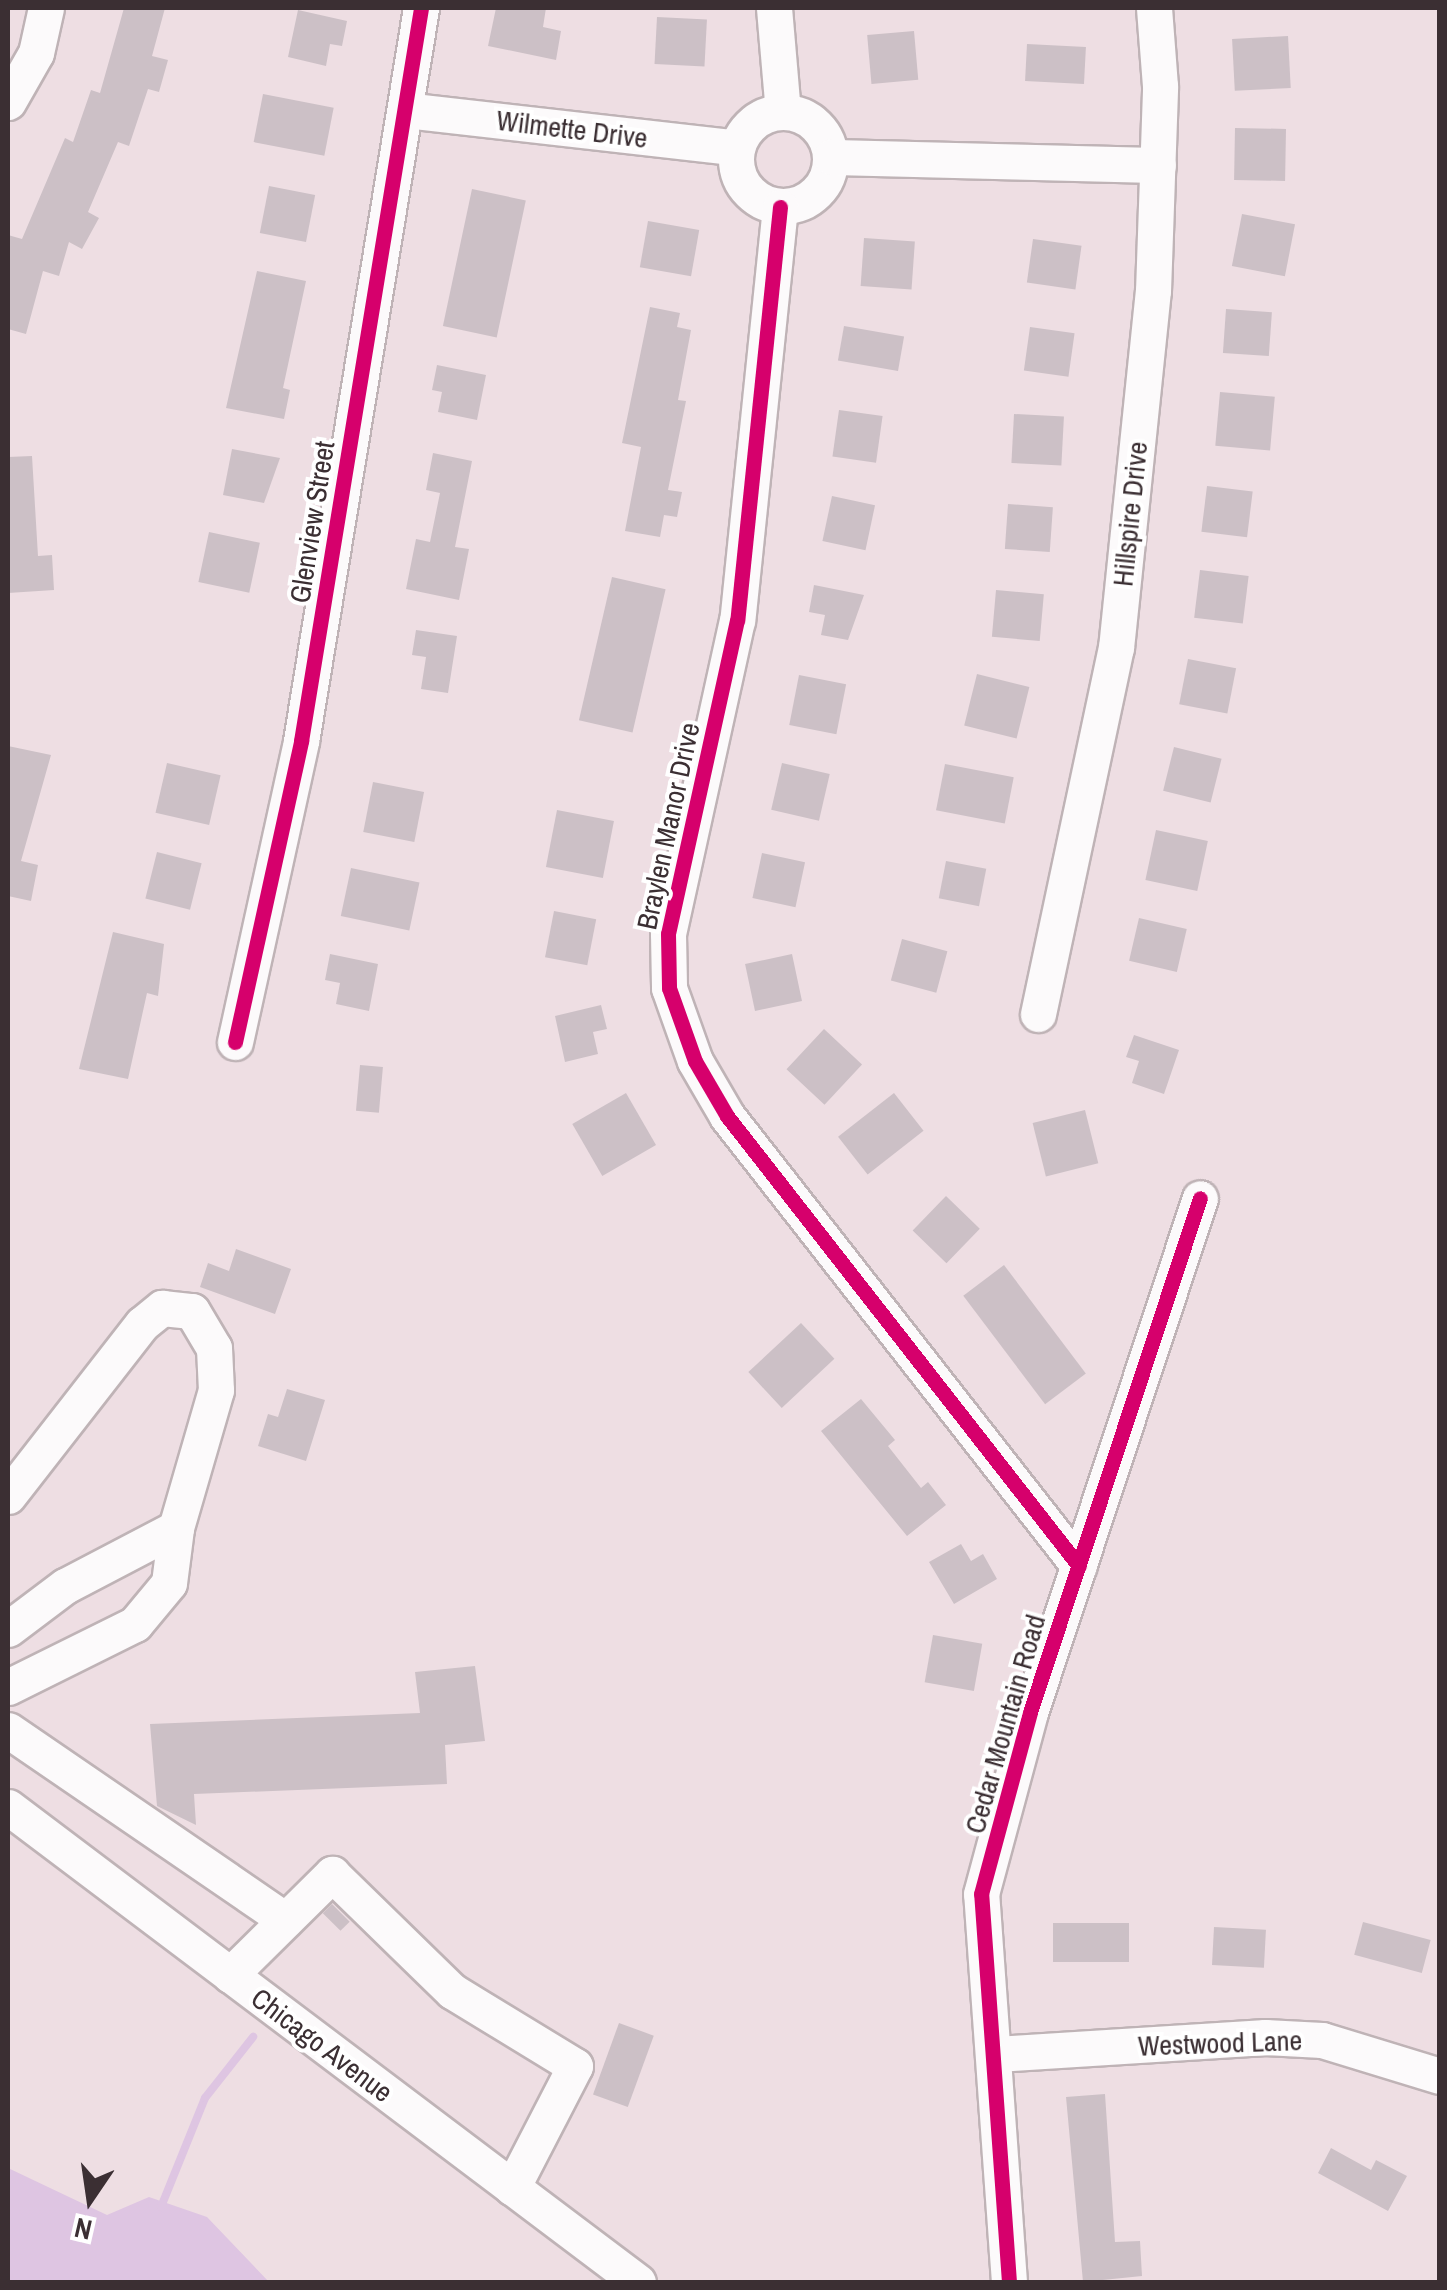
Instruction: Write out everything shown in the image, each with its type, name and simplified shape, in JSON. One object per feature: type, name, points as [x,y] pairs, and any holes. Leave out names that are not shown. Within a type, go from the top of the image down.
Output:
[{"type":"street","points":[[8,102],[36,53],[46,8]]},
{"type":"street","name":"Glenview Street","points":[[235,1042],[302,741],[421,8]]},
{"type":"street","points":[[774,8],[783,112]]},
{"type":"street","name":"Hillspire Drive","points":[[1038,1014],[1116,648],[1154,290],[1158,165],[1154,8]]},
{"type":"street","name":"Wilmette Drive","points":[[406,110],[737,148]]},
{"type":"street","points":[[783,112],[821,130],[830,158],[822,188],[796,205],[780,206],[744,187],[737,148],[754,122],[783,112]]},
{"type":"street","points":[[830,158],[1158,165]]},
{"type":"street","name":"Braylen Manor Drive","points":[[780,206],[737,620],[668,934],[669,988],[695,1060],[726,1116],[1079,1566]]},
{"type":"street","name":"Cedar Mountain Road","points":[[1009,2282],[982,1894],[1079,1566],[1200,1198]]},
{"type":"street","points":[[8,1496],[142,1324],[162,1308],[192,1311],[214,1348],[216,1390],[176,1528],[169,1583],[134,1624],[8,1687]]},
{"type":"street","points":[[8,1630],[65,1586],[176,1528]]},
{"type":"street","points":[[8,1730],[286,1920]]},
{"type":"street","name":"Chicago Avenue","points":[[8,1807],[638,2282]]},
{"type":"street","points":[[230,1975],[332,1874],[452,1991],[575,2066],[512,2188]]},
{"type":"street","name":"Westwood Lane","points":[[996,2054],[1303,2039],[1440,2076]]},
{"type":"shaded area","points":[[8,2168],[107,2215],[149,2197],[207,2217],[269,2282],[8,2282]]},
{"type":"building","points":[[124,8],[165,8],[152,56],[168,60],[159,92],[148,89],[129,146],[118,142],[88,212],[99,218],[82,249],[69,242],[59,276],[43,271],[26,334],[8,329],[8,235],[22,239],[65,138],[73,142],[91,90],[100,93]]},
{"type":"building","points":[[496,8],[546,8],[543,27],[561,31],[556,60],[488,46]]},
{"type":"building","points":[[298,10],[347,21],[342,46],[330,44],[326,66],[288,57]]},
{"type":"building","points":[[657,17],[707,20],[704,67],[655,64]]},
{"type":"building","points":[[914,31],[918,80],[871,84],[867,35]]},
{"type":"building","points":[[1288,36],[1291,88],[1235,91],[1232,39]]},
{"type":"building","points":[[1027,44],[1086,47],[1084,84],[1025,81]]},
{"type":"building","points":[[263,94],[334,108],[324,156],[254,142]]},
{"type":"building","points":[[1235,128],[1286,129],[1285,181],[1234,180]]},
{"type":"building","points":[[269,186],[315,195],[306,242],[260,233]]},
{"type":"building","points":[[472,189],[526,200],[497,337],[443,326]]},
{"type":"building","points":[[1242,214],[1295,224],[1285,276],[1232,266]]},
{"type":"building","points":[[648,221],[699,230],[691,276],[640,267]]},
{"type":"building","points":[[864,238],[915,242],[912,289],[861,286]]},
{"type":"building","points":[[1033,239],[1082,246],[1075,289],[1027,283]]},
{"type":"building","points":[[257,271],[306,281],[283,388],[290,390],[284,419],[226,408]]},
{"type":"building","points":[[650,307],[680,313],[677,327],[691,330],[678,400],[686,401],[668,490],[682,492],[677,517],[664,515],[660,537],[625,531],[641,447],[622,443]]},
{"type":"building","points":[[1226,309],[1272,312],[1269,356],[1223,353]]},
{"type":"building","points":[[844,326],[904,337],[898,371],[838,360]]},
{"type":"building","points":[[1030,327],[1075,333],[1068,377],[1024,371]]},
{"type":"building","points":[[437,365],[486,375],[477,420],[438,412],[442,392],[432,390]]},
{"type":"building","points":[[1220,392],[1275,397],[1270,451],[1215,446]]},
{"type":"building","points":[[839,410],[883,416],[876,463],[832,457]]},
{"type":"building","points":[[1014,414],[1064,417],[1061,466],[1011,463]]},
{"type":"building","points":[[232,449],[280,458],[264,503],[223,495]]},
{"type":"building","points":[[433,453],[472,461],[455,547],[469,549],[459,600],[406,589],[416,539],[430,542],[440,493],[426,490]]},
{"type":"building","points":[[32,456],[38,556],[52,555],[54,590],[8,593],[8,457]]},
{"type":"building","points":[[1207,486],[1253,492],[1247,537],[1201,532]]},
{"type":"building","points":[[832,496],[875,505],[865,550],[822,541]]},
{"type":"building","points":[[1008,504],[1053,507],[1050,552],[1005,549]]},
{"type":"building","points":[[209,532],[260,543],[249,593],[198,582]]},
{"type":"building","points":[[1200,570],[1249,576],[1243,624],[1194,618]]},
{"type":"building","points":[[612,577],[666,589],[633,733],[579,720]]},
{"type":"building","points":[[814,585],[864,595],[848,640],[821,635],[825,615],[809,612]]},
{"type":"building","points":[[996,590],[1044,594],[1040,641],[992,637]]},
{"type":"building","points":[[416,630],[457,636],[448,693],[421,689],[426,657],[412,655]]},
{"type":"building","points":[[1188,659],[1236,668],[1227,714],[1179,704]]},
{"type":"building","points":[[977,674],[1029,687],[1017,738],[964,725]]},
{"type":"building","points":[[799,675],[846,684],[836,734],[789,725]]},
{"type":"building","points":[[8,746],[51,755],[21,861],[38,865],[31,901],[8,896]]},
{"type":"building","points":[[1174,747],[1222,759],[1211,803],[1163,791]]},
{"type":"building","points":[[167,763],[221,775],[209,825],[156,813]]},
{"type":"building","points":[[782,763],[830,774],[819,821],[771,810]]},
{"type":"building","points":[[945,764],[1014,777],[1005,823],[936,810]]},
{"type":"building","points":[[373,782],[424,792],[414,842],[363,832]]},
{"type":"building","points":[[557,810],[614,821],[603,878],[546,867]]},
{"type":"building","points":[[1156,830],[1208,841],[1197,891],[1145,880]]},
{"type":"building","points":[[157,852],[202,863],[190,910],[145,899]]},
{"type":"building","points":[[762,853],[805,862],[795,907],[752,898]]},
{"type":"building","points":[[946,861],[986,869],[979,906],[939,898]]},
{"type":"building","points":[[351,868],[419,883],[409,930],[341,916]]},
{"type":"building","points":[[554,911],[596,919],[587,965],[545,957]]},
{"type":"building","points":[[1139,918],[1187,929],[1177,972],[1129,961]]},
{"type":"building","points":[[113,932],[164,944],[158,996],[147,993],[128,1079],[79,1069]]},
{"type":"building","points":[[902,939],[947,951],[936,993],[891,981]]},
{"type":"building","points":[[330,954],[378,964],[369,1011],[336,1004],[340,983],[325,980]]},
{"type":"building","points":[[792,954],[802,1001],[755,1011],[745,964]]},
{"type":"building","points":[[601,1005],[607,1029],[593,1032],[598,1054],[565,1062],[555,1016]]},
{"type":"building","points":[[824,1029],[862,1064],[825,1105],[786,1069]]},
{"type":"building","points":[[1134,1035],[1179,1050],[1164,1094],[1132,1083],[1139,1061],[1126,1057]]},
{"type":"building","points":[[360,1065],[383,1067],[379,1113],[356,1111]]},
{"type":"building","points":[[626,1093],[656,1145],[602,1176],[572,1124]]},
{"type":"building","points":[[894,1093],[924,1131],[868,1175],[838,1137]]},
{"type":"building","points":[[1085,1110],[1098,1163],[1046,1176],[1033,1123]]},
{"type":"building","points":[[946,1196],[980,1229],[946,1263],[913,1231]]},
{"type":"building","points":[[236,1249],[291,1269],[275,1314],[200,1287],[208,1263],[229,1271]]},
{"type":"building","points":[[1004,1265],[1086,1374],[1045,1404],[963,1296]]},
{"type":"building","points":[[801,1323],[834,1359],[782,1408],[748,1372]]},
{"type":"building","points":[[287,1389],[325,1400],[306,1461],[258,1446],[268,1414],[278,1417]]},
{"type":"building","points":[[861,1399],[895,1440],[888,1446],[921,1488],[928,1482],[946,1505],[907,1536],[821,1431]]},
{"type":"building","points":[[961,1544],[971,1561],[983,1554],[997,1579],[954,1604],[929,1562]]},
{"type":"building","points":[[933,1635],[982,1644],[974,1691],[925,1682]]},
{"type":"building","points":[[475,1666],[485,1741],[445,1745],[447,1784],[194,1794],[196,1825],[157,1806],[150,1724],[420,1713],[415,1672]]},
{"type":"building","points":[[332,1904],[350,1922],[340,1931],[323,1913]]},
{"type":"building","points":[[1363,1922],[1431,1940],[1422,1973],[1354,1955]]},
{"type":"building","points":[[1053,1923],[1129,1923],[1129,1962],[1053,1962]]},
{"type":"building","points":[[1214,1927],[1266,1930],[1264,1968],[1212,1965]]},
{"type":"building","points":[[619,2023],[654,2036],[628,2107],[593,2094]]},
{"type":"building","points":[[1105,2094],[1115,2242],[1140,2241],[1142,2276],[1083,2282],[1066,2097]]},
{"type":"building","points":[[1331,2148],[1371,2170],[1376,2160],[1407,2176],[1388,2211],[1318,2173]]},
{"type":"waterway","points":[[161,2207],[205,2098],[253,2037]]},
{"type":"cycle path","points":[[235,1042],[301,741],[421,8]]},
{"type":"cycle path","points":[[780,207],[737,620],[668,934],[669,988],[695,1061],[727,1116],[1079,1566]]},
{"type":"cycle path","points":[[1009,2282],[981,1894],[1030,1712],[1200,1198]]}]
